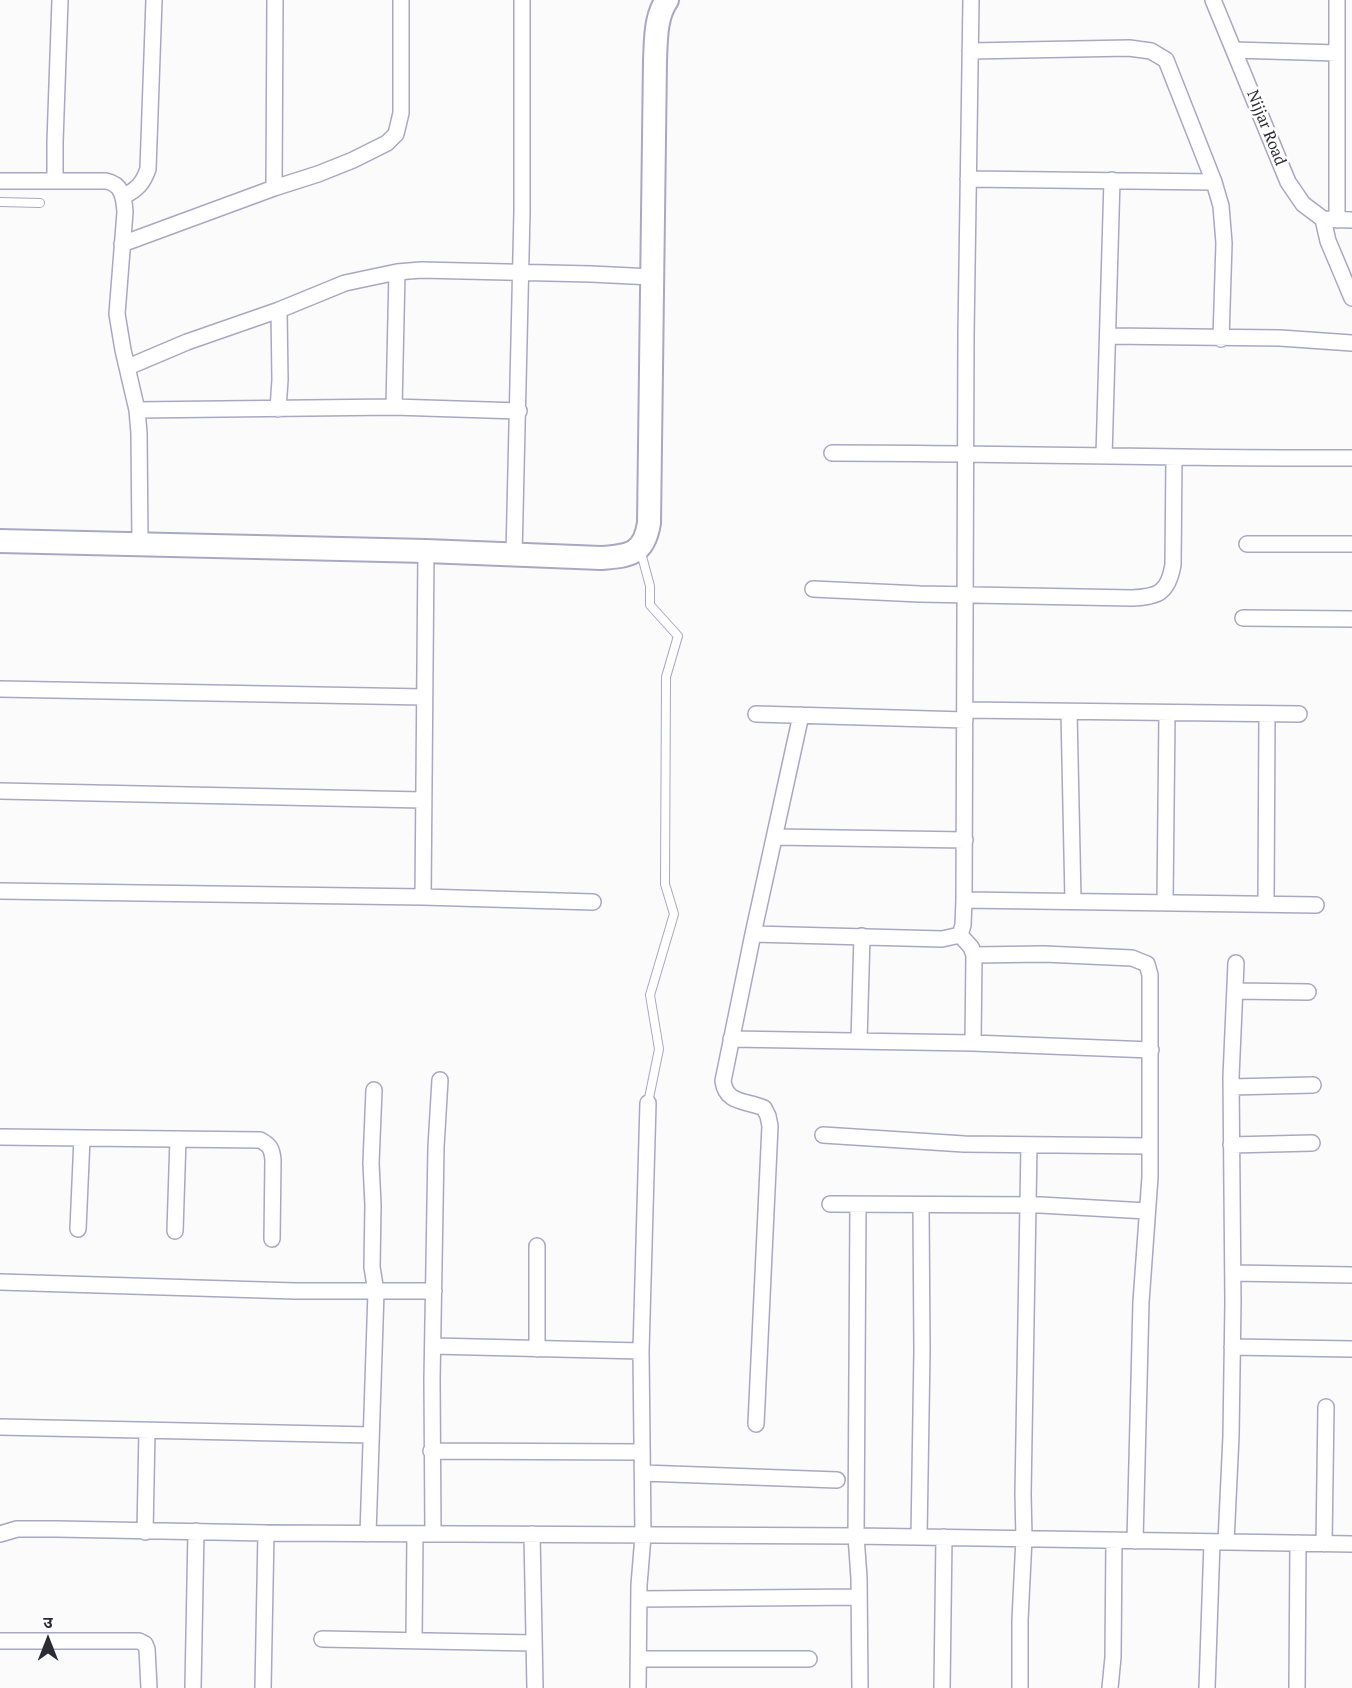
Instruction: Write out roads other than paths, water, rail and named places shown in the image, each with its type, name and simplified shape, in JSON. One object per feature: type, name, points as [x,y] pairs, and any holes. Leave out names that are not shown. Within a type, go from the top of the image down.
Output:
[{"type":"street","points":[[55,181],[60,0]]},
{"type":"street","points":[[124,196],[144,182],[148,168],[154,0]]},
{"type":"street","points":[[274,188],[275,0]]},
{"type":"street","points":[[122,244],[353,160],[387,143],[396,134],[401,113],[401,0]]},
{"type":"street","points":[[514,555],[519,411],[522,0]]},
{"type":"street","points":[[0,541],[426,551],[602,558],[625,556],[640,548],[647,538],[649,523],[654,61],[662,8],[668,0]]},
{"type":"street","points":[[960,935],[963,925],[965,840],[964,715],[971,0]]},
{"type":"street","name":"Nijjar Road","points":[[1213,0],[1288,182],[1303,204],[1338,220]]},
{"type":"street","points":[[1337,0],[1338,220],[1328,241],[1352,298]]},
{"type":"street","points":[[970,51],[1109,47],[1151,51],[1166,60],[1214,182],[1221,206],[1224,243],[1221,339]]},
{"type":"street","points":[[1234,50],[1337,53]]},
{"type":"street","points":[[968,179],[1214,182]]},
{"type":"street","points":[[1104,456],[1112,180]]},
{"type":"street","points":[[0,181],[112,182],[124,196],[125,212],[117,314],[137,410],[141,461],[140,544]]},
{"type":"street","points":[[128,367],[187,342],[279,310],[345,283],[397,272],[421,270],[591,273],[652,277]]},
{"type":"street","points":[[394,407],[397,272]]},
{"type":"street","points":[[278,409],[281,336],[279,310]]},
{"type":"street","points":[[1108,336],[1280,338],[1352,343]]},
{"type":"street","points":[[137,410],[394,407],[519,411]]},
{"type":"street","points":[[832,453],[1352,458]]},
{"type":"street","points":[[813,589],[1155,597],[1171,578],[1173,565],[1174,457]]},
{"type":"street","points":[[1246,544],[1352,544]]},
{"type":"street","points":[[423,897],[422,800],[426,551]]},
{"type":"street","points":[[1243,618],[1352,619]]},
{"type":"street","points":[[0,689],[424,697]]},
{"type":"street","points":[[1069,712],[1073,900]]},
{"type":"street","points":[[756,714],[964,715],[1069,712],[1299,714]]},
{"type":"street","points":[[1165,902],[1167,714]]},
{"type":"street","points":[[1266,903],[1267,714]]},
{"type":"street","points":[[756,1424],[770,1126],[764,1108],[731,1098],[724,1091],[723,1082],[801,715]]},
{"type":"street","points":[[0,791],[422,800]]},
{"type":"street","points":[[775,837],[965,840]]},
{"type":"street","points":[[0,891],[423,897],[593,902]]},
{"type":"street","points":[[964,900],[1316,905]]},
{"type":"street","points":[[753,934],[942,939],[960,935]]},
{"type":"street","points":[[960,935],[974,954],[973,1043]]},
{"type":"street","points":[[859,1041],[862,936]]},
{"type":"street","points":[[974,954],[1044,954],[1140,960],[1147,964],[1150,975],[1150,1177],[1141,1302],[1135,1541]]},
{"type":"street","points":[[1207,1688],[1219,1542],[1231,1436],[1233,1273],[1231,1087],[1236,963]]},
{"type":"street","points":[[1235,991],[1308,992]]},
{"type":"street","points":[[731,1039],[973,1043],[1151,1050]]},
{"type":"street","points":[[433,1534],[431,1451],[436,1157],[440,1080]]},
{"type":"street","points":[[1231,1087],[1313,1085]]},
{"type":"street","points":[[368,1534],[376,1292],[372,1267],[371,1163],[374,1090]]},
{"type":"street","points":[[638,1688],[639,1599],[643,1536],[641,1351],[648,1103]]},
{"type":"street","points":[[823,1136],[964,1144],[1149,1146]]},
{"type":"street","points":[[0,1137],[260,1140],[272,1150],[272,1239]]},
{"type":"street","points":[[78,1229],[82,1138]]},
{"type":"street","points":[[175,1231],[178,1139]]},
{"type":"street","points":[[1231,1144],[1312,1143]]},
{"type":"street","points":[[1020,1688],[1029,1144]]},
{"type":"street","points":[[830,1204],[1028,1205],[1147,1211]]},
{"type":"street","points":[[858,1204],[856,1536],[860,1688]]},
{"type":"street","points":[[919,1537],[922,1351],[921,1205]]},
{"type":"street","points":[[537,1246],[537,1349]]},
{"type":"street","points":[[1233,1273],[1352,1275]]},
{"type":"street","points":[[0,1282],[434,1292]]},
{"type":"street","points":[[433,1346],[641,1351]]},
{"type":"street","points":[[1232,1347],[1352,1349]]},
{"type":"street","points":[[1324,1544],[1326,1407]]},
{"type":"street","points":[[0,1427],[371,1435]]},
{"type":"street","points":[[145,1532],[147,1430]]},
{"type":"street","points":[[431,1451],[641,1452]]},
{"type":"street","points":[[643,1473],[837,1480]]},
{"type":"street","points":[[0,1534],[16,1529],[30,1529],[368,1534],[856,1536],[1352,1544]]},
{"type":"street","points":[[193,1687],[196,1531]]},
{"type":"street","points":[[263,1688],[266,1533]]},
{"type":"street","points":[[414,1640],[415,1534]]},
{"type":"street","points":[[532,1534],[535,1688]]},
{"type":"street","points":[[942,1688],[944,1537]]},
{"type":"street","points":[[1110,1688],[1113,1657],[1114,1540]]},
{"type":"street","points":[[1297,1688],[1298,1543]]},
{"type":"street","points":[[639,1599],[859,1597]]},
{"type":"street","points":[[322,1639],[533,1643]]},
{"type":"street","points":[[0,1641],[139,1641],[145,1644],[147,1649],[149,1688]]},
{"type":"street","points":[[638,1659],[809,1659]]},
{"type":"lane","points":[[0,202],[40,203]]},
{"type":"lane","points":[[640,548],[650,586],[650,605],[678,636],[666,677],[665,884],[674,914],[650,994],[659,1049],[648,1103]]}]
